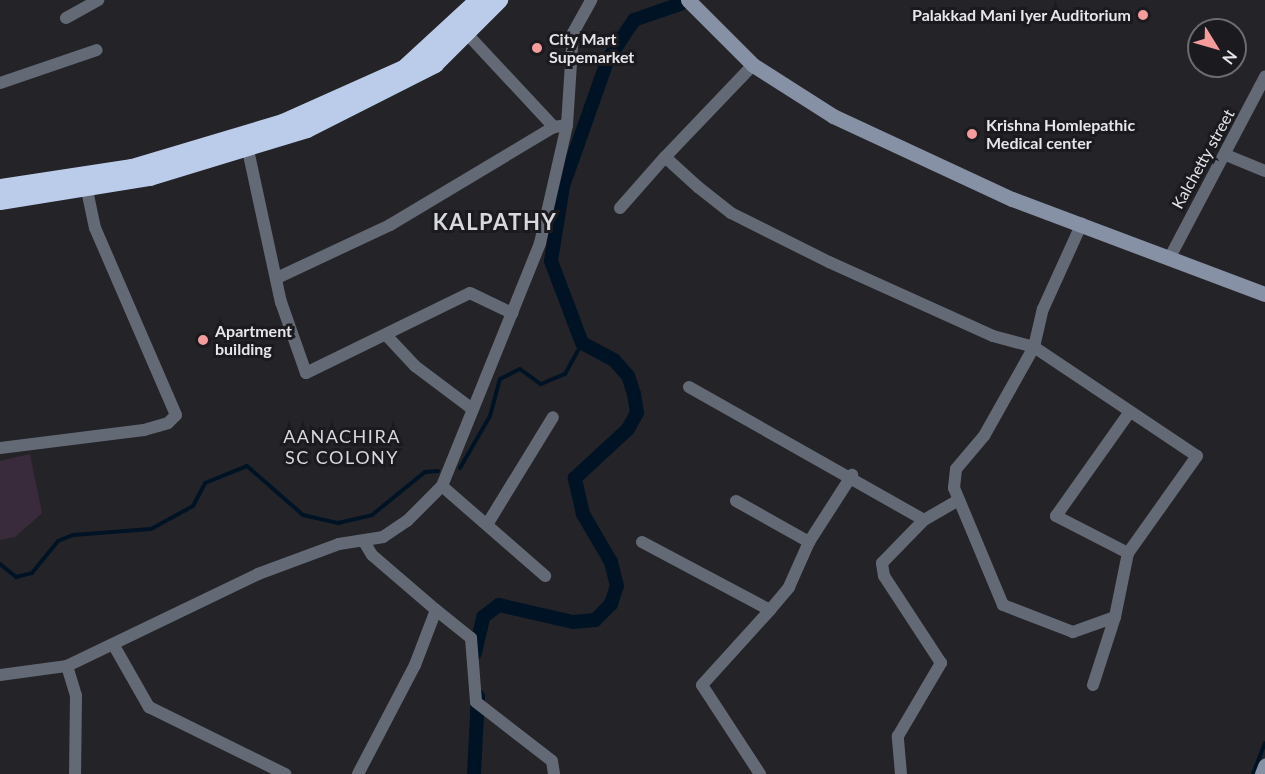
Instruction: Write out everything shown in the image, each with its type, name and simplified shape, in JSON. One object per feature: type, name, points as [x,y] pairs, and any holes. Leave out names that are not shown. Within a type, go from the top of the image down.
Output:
[{"type":"highway","points":[[0,188],[132,168],[283,123],[404,69],[479,0]]},
{"type":"highway","points":[[0,201],[87,191],[248,150],[400,86],[469,36],[499,0]]},
{"type":"street","points":[[66,18],[98,0]]},
{"type":"street","points":[[0,675],[67,666],[258,574],[363,540],[382,537],[408,521],[441,486],[540,243],[573,33],[591,0]]},
{"type":"street","points":[[688,0],[753,65],[833,116],[1012,199],[1082,223],[1265,294]]},
{"type":"street","points":[[469,36],[560,126]]},
{"type":"street","points":[[0,83],[97,50]]},
{"type":"street","points":[[620,208],[753,65]]},
{"type":"street","name":"Kalchetty street","points":[[1170,257],[1226,155],[1265,77]]},
{"type":"street","points":[[279,277],[390,225],[560,126]]},
{"type":"street","points":[[248,150],[279,277],[281,302],[306,373],[470,293],[512,313]]},
{"type":"street","points":[[1226,155],[1265,171]]},
{"type":"street","points":[[665,157],[731,213],[993,336],[1034,347],[1129,413],[1197,456],[1128,553],[1115,616],[1093,686]]},
{"type":"street","points":[[0,448],[144,430],[168,423],[176,415],[95,228],[87,191]]},
{"type":"street","points":[[1082,223],[1043,309],[1034,347],[984,436],[956,469],[957,501],[1003,604],[1073,632],[1115,616]]},
{"type":"street","points":[[386,335],[415,366],[471,408]]},
{"type":"street","points":[[689,387],[852,476],[924,520]]},
{"type":"street","points":[[1128,553],[1056,516],[1129,413]]},
{"type":"street","points":[[488,524],[554,417]]},
{"type":"street","points":[[760,774],[702,685],[789,587],[810,542],[852,476]]},
{"type":"street","points":[[441,486],[488,524],[545,576]]},
{"type":"street","points":[[736,501],[810,542]]},
{"type":"street","points":[[901,774],[898,736],[941,663],[884,576],[882,563],[924,520],[957,501]]},
{"type":"street","points":[[363,540],[372,555],[471,638],[481,706],[552,761],[554,774]]},
{"type":"street","points":[[642,542],[770,610]]},
{"type":"street","points":[[358,774],[415,665],[436,610]]},
{"type":"street","points":[[113,644],[149,707],[285,774]]},
{"type":"street","points":[[67,666],[76,696],[75,774]]},
{"type":"street","points":[[1262,774],[1265,766]]},
{"type":"shaded area","points":[[30,454],[42,513],[15,537],[0,540],[0,461]]},
{"type":"waterway","points":[[475,653],[483,617],[499,605],[573,622],[595,620],[611,604],[617,586],[611,562],[583,514],[575,478],[628,429],[637,413],[634,394],[628,376],[614,360],[582,343],[551,261],[563,186],[608,59],[634,20],[680,4]]},
{"type":"waterway","points":[[460,468],[490,416],[500,379],[520,369],[541,384],[565,374],[582,343]]},
{"type":"waterway","points":[[0,564],[16,577],[32,573],[58,541],[73,535],[151,529],[193,506],[205,483],[247,466],[303,515],[338,523],[372,515],[425,472],[438,471]]},
{"type":"waterway","points":[[474,774],[478,696]]},
{"type":"waterway","points":[[1253,774],[1265,743]]},
{"type":"place","name":"Palakkad Mani Iyer Auditorium","points":[[1143,15]]},
{"type":"place","name":"City Mart Supemarket","points":[[537,48]]},
{"type":"place","name":"Krishna Homlepathic Medical center","points":[[972,134]]},
{"type":"place","name":"Apartment building","points":[[203,340]]},
{"type":"district","name":"KALPATHY","points":[[495,222]]},
{"type":"district","name":"AANACHIRA SC COLONY","points":[[342,447]]}]
